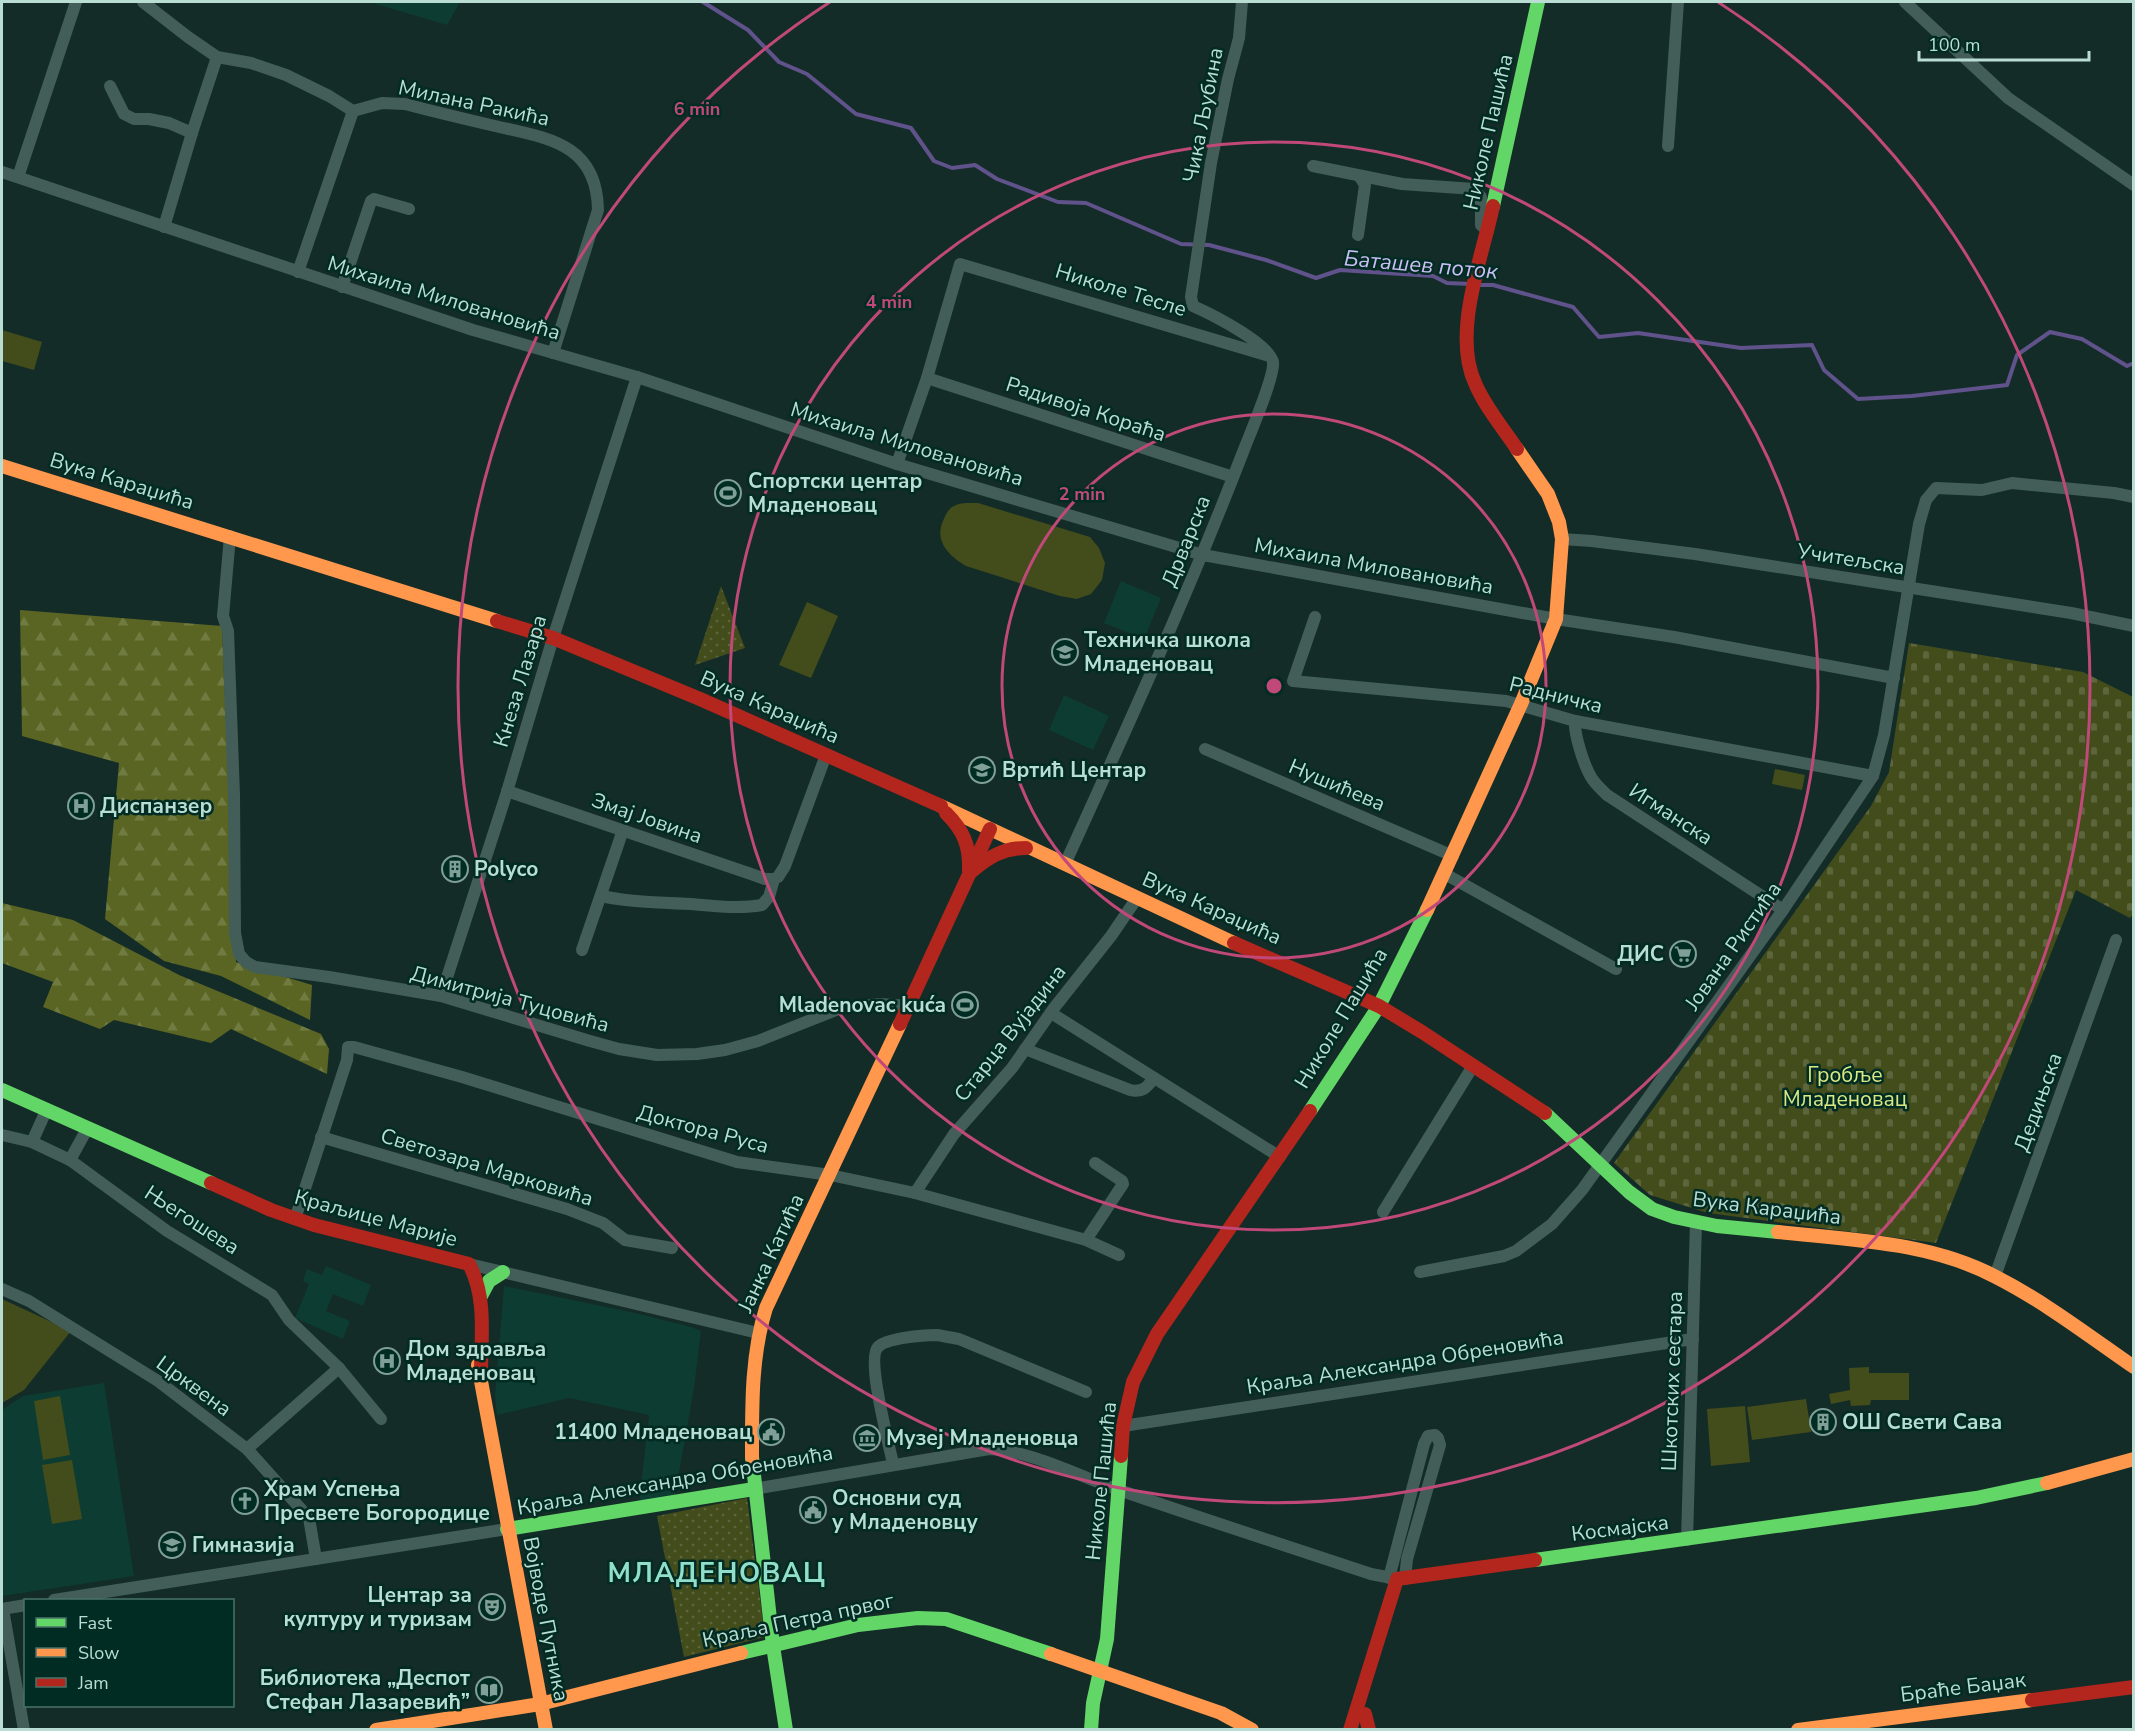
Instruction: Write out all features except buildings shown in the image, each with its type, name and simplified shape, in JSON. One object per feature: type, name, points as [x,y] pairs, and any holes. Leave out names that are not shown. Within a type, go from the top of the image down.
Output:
[{"type":"street","points":[[18,177],[76,2]]},
{"type":"street","points":[[143,2],[218,57],[251,63],[286,75],[329,96],[353,111],[298,272]]},
{"type":"street","name":"Чика Љубина","points":[[1242,2],[1239,38],[1211,164],[1202,237],[1191,297],[1193,306],[1226,322],[1266,349],[1270,356]]},
{"type":"street","name":"Николе Пашића","points":[[1091,1730],[1093,1703],[1107,1639],[1123,1426],[1133,1382],[1157,1334],[1280,1157],[1378,1006],[1445,874],[1521,704],[1556,619],[1562,539],[1559,522],[1548,494],[1485,402],[1474,382],[1467,357],[1466,341],[1472,294],[1538,2]]},
{"type":"street","points":[[1668,146],[1678,2]]},
{"type":"street","points":[[1905,2],[2008,98],[2133,185]]},
{"type":"street","points":[[164,227],[218,57]]},
{"type":"street","points":[[110,86],[124,114],[134,119],[169,123],[192,133]]},
{"type":"street","name":"Милана Ракића","points":[[353,111],[382,104],[405,104],[547,137],[564,146],[583,162],[595,185],[598,210],[553,353]]},
{"type":"street","points":[[1313,166],[1360,177],[1420,186],[1474,189],[1481,197],[1481,225],[1488,231]]},
{"type":"street","name":"Михаила Миловановића","points":[[2,172],[473,330],[637,377],[897,464],[1203,555],[1556,619],[1674,637],[1894,678]]},
{"type":"street","points":[[1358,235],[1365,185],[1360,177]]},
{"type":"street","points":[[342,287],[370,201],[374,199],[409,210]]},
{"type":"street","name":"Николе Тесле","points":[[927,378],[960,264],[1270,356]]},
{"type":"street","name":"Дрварска","points":[[1065,864],[1203,555],[1265,396],[1273,366],[1270,356]]},
{"type":"street","name":"Кнеза Лазара","points":[[441,996],[637,377]]},
{"type":"street","points":[[897,464],[927,378]]},
{"type":"street","name":"Радивоја Кораћа","points":[[927,378],[1233,477]]},
{"type":"street","name":"Вука Караџића","points":[[2,466],[553,638],[700,699],[1378,1006],[1543,1112],[1647,1207],[1696,1222],[1744,1230],[1902,1247],[1956,1261],[1995,1276],[2031,1297],[2133,1367]]},
{"type":"street","name":"Јована Ристића","points":[[1420,1272],[1504,1256],[1516,1251],[1552,1224],[1601,1166],[1783,910],[1873,776],[1884,735],[1919,524],[1926,500],[1936,488],[1982,490],[2012,483],[2133,497]]},
{"type":"street","name":"Димитрија Туцовића","points":[[230,536],[223,616],[228,631],[231,707],[235,933],[239,954],[246,962],[255,967],[329,976],[441,996],[619,1049],[668,1055],[713,1052],[741,1046],[841,1008],[880,1004],[909,1006]]},
{"type":"street","name":"Учитељска","points":[[1562,539],[1695,554],[2071,613],[2133,626]]},
{"type":"street","name":"Радничка","points":[[1315,617],[1293,681],[1506,701],[1575,721],[1873,776]]},
{"type":"street","name":"Игманска","points":[[1575,721],[1575,730],[1587,767],[1597,786],[1607,795],[1783,910]]},
{"type":"street","name":"Нушићева","points":[[1205,749],[1453,856]]},
{"type":"street","points":[[601,896],[735,907],[762,905],[770,897],[774,879],[785,866],[826,755]]},
{"type":"street","name":"Змај Јовина","points":[[507,791],[765,879],[774,879]]},
{"type":"street","points":[[934,803],[962,829],[969,843],[969,873]]},
{"type":"street","name":"Јанка Катића","points":[[786,1730],[773,1646],[754,1489],[751,1418],[758,1333],[766,1308],[990,829]]},
{"type":"street","points":[[582,950],[623,830]]},
{"type":"street","points":[[969,873],[1005,848],[1029,848]]},
{"type":"street","points":[[1445,874],[1616,969]]},
{"type":"street","name":"Старца Вујадина","points":[[915,1193],[954,1134],[1012,1068],[1137,898]]},
{"type":"street","name":"Дедињска","points":[[1995,1276],[2116,940]]},
{"type":"street","points":[[1051,1013],[1280,1157]]},
{"type":"street","name":"Доктора Руса","points":[[321,1137],[347,1060],[348,1047],[362,1048],[737,1162],[830,1175],[915,1193],[1086,1240],[1119,1255]]},
{"type":"street","points":[[1025,1048],[1130,1090],[1144,1089],[1154,1078]]},
{"type":"street","points":[[1383,1212],[1473,1066]]},
{"type":"street","name":"Краљице Марије","points":[[2,1090],[295,1219],[464,1263],[758,1333]]},
{"type":"street","points":[[32,1142],[46,1111]]},
{"type":"street","points":[[70,1160],[87,1129]]},
{"type":"street","name":"Његошева","points":[[2,1135],[32,1142],[70,1160],[167,1231],[272,1295],[289,1320],[339,1368],[381,1419]]},
{"type":"street","points":[[295,1219],[321,1137]]},
{"type":"street","name":"Светозара Марковића","points":[[321,1137],[567,1209],[603,1223],[625,1240],[672,1248]]},
{"type":"street","points":[[1086,1240],[1123,1184],[1095,1162]]},
{"type":"street","name":"Шкотских сестара","points":[[1687,1540],[1696,1222]]},
{"type":"street","name":"Војводе Путника","points":[[464,1263],[475,1273],[481,1296],[481,1374]]},
{"type":"street","name":"Војводе Путника","points":[[464,1263],[470,1281],[471,1336],[481,1374],[507,1529],[546,1730]]},
{"type":"street","points":[[481,1296],[489,1281],[503,1272]]},
{"type":"street","name":"Црквена","points":[[2,1289],[29,1302],[158,1381],[247,1449],[309,1518],[316,1558]]},
{"type":"street","points":[[893,1464],[878,1395],[874,1359],[876,1349],[883,1343],[914,1336],[937,1335],[959,1339],[1086,1392]]},
{"type":"street","name":"Краља Александра Обреновића","points":[[1123,1426],[1693,1339]]},
{"type":"street","points":[[247,1449],[339,1368]]},
{"type":"street","points":[[1350,1730],[1397,1579],[1424,1444],[1428,1436],[1435,1435],[1440,1445],[1407,1559],[1397,1579]]},
{"type":"street","name":"Краља Александра Обреновића","points":[[60,1599],[507,1529],[989,1449],[1019,1454],[1119,1490]]},
{"type":"street","name":"Космајска","points":[[1119,1490],[1397,1579],[1984,1497],[2072,1477],[2133,1459]]},
{"type":"street","points":[[24,1605],[2,1609],[24,1730]]},
{"type":"street","name":"Краља Петра првог","points":[[376,1730],[540,1704],[858,1625],[918,1618],[946,1619],[992,1633],[1236,1720],[1252,1730]]},
{"type":"street","points":[[1360,1730],[1376,1666],[1376,1648]]},
{"type":"street","name":"Браће Баџак","points":[[1798,1730],[2133,1687]]},
{"type":"street","points":[[1365,1714],[1369,1730]]},
{"type":"shaded area","points":[[369,2],[460,2],[447,25]]},
{"type":"shaded area","points":[[1121,581],[1161,598],[1144,639],[1104,623]]},
{"type":"shaded area","points":[[1064,695],[1109,716],[1093,750],[1049,730]]},
{"type":"shaded area","points":[[326,1266],[371,1285],[363,1306],[333,1294],[326,1311],[350,1321],[343,1339],[295,1318],[309,1284],[303,1281],[307,1269],[322,1275]]},
{"type":"shaded area","points":[[504,1286],[631,1312],[701,1331],[694,1388],[675,1495],[639,1503],[649,1415],[569,1398],[497,1415],[495,1395]]},
{"type":"shaded area","points":[[104,1383],[134,1576],[2,1596],[2,1410],[23,1396]]},
{"type":"green space","points":[[2,330],[42,342],[34,370],[2,361]]},
{"type":"green space","points":[[962,503],[978,503],[1090,537],[1099,548],[1105,563],[1102,580],[1091,594],[1077,599],[1060,596],[966,566],[954,558],[945,547],[940,535],[941,528],[946,514],[952,507]]},
{"type":"green space","points":[[721,586],[745,648],[695,665]]},
{"type":"green space","points":[[807,602],[838,616],[811,678],[779,665]]},
{"type":"green space","points":[[20,610],[222,626],[236,962],[312,985],[310,1020],[221,976],[164,961],[105,919],[119,763],[22,736]]},
{"type":"green space","name":"Гробље Младеновац","points":[[1909,643],[2083,672],[2133,697],[2133,914],[2130,918],[2076,890],[1936,1243],[1708,1213],[1650,1195],[1614,1163],[1871,806],[1889,772]]},
{"type":"green space","points":[[1775,769],[1805,775],[1802,790],[1772,784]]},
{"type":"green space","points":[[2,903],[73,920],[179,975],[321,1034],[329,1049],[327,1074],[231,1029],[211,1043],[114,1020],[100,1029],[43,1007],[53,982],[2,963]]},
{"type":"green space","points":[[2,1299],[71,1331],[24,1390],[2,1403]]},
{"type":"green space","points":[[1869,1367],[1869,1373],[1909,1373],[1909,1400],[1871,1400],[1870,1405],[1851,1406],[1850,1400],[1831,1404],[1829,1394],[1850,1390],[1849,1368]]},
{"type":"green space","points":[[60,1396],[70,1455],[43,1460],[34,1401]]},
{"type":"green space","points":[[1806,1399],[1811,1432],[1752,1440],[1747,1407]]},
{"type":"green space","points":[[1745,1406],[1750,1462],[1711,1466],[1707,1409]]},
{"type":"green space","points":[[72,1460],[82,1519],[52,1524],[42,1465]]},
{"type":"green space","points":[[747,1498],[765,1637],[684,1657],[657,1516]]},
{"type":"waterway","name":"Баташев поток","points":[[703,2],[748,30],[779,62],[807,74],[856,114],[911,128],[934,161],[952,168],[975,165],[997,179],[1058,202],[1086,203],[1181,244],[1209,245],[1266,260],[1316,278],[1340,270],[1433,276],[1447,283],[1471,284]]},
{"type":"waterway","name":"Баташев поток","points":[[1478,285],[1493,285],[1573,307],[1599,337],[1638,333],[1741,348],[1812,345],[1824,370],[1858,399],[1912,396],[2007,385],[2017,355],[2050,332],[2082,339],[2127,366],[2134,363]]},
{"type":"traffic: fast","points":[[1493,206],[1538,2]]},
{"type":"traffic: fast","points":[[1310,1111],[1379,1006],[1427,910]]},
{"type":"traffic: fast","points":[[2,1090],[211,1183]]},
{"type":"traffic: fast","points":[[1545,1113],[1629,1192],[1652,1209],[1674,1217],[1717,1226],[1778,1232]]},
{"type":"traffic: fast","points":[[481,1296],[489,1281],[503,1272]]},
{"type":"traffic: fast","points":[[1091,1730],[1093,1703],[1107,1639],[1121,1456]]},
{"type":"traffic: fast","points":[[752,1457],[773,1646],[786,1730]]},
{"type":"traffic: fast","points":[[1535,1560],[1976,1498],[2047,1483]]},
{"type":"traffic: fast","points":[[507,1529],[754,1489]]},
{"type":"traffic: fast","points":[[741,1653],[858,1625],[918,1618],[946,1619],[1051,1654]]},
{"type":"traffic: slow","points":[[1427,910],[1521,704],[1556,619],[1562,539],[1559,522],[1548,494],[1517,449]]},
{"type":"traffic: slow","points":[[2,466],[497,621]]},
{"type":"traffic: slow","points":[[941,806],[1234,943]]},
{"type":"traffic: slow","points":[[752,1457],[755,1363],[766,1308],[900,1024]]},
{"type":"traffic: slow","points":[[1778,1232],[1890,1244],[1917,1249],[1971,1265],[2032,1297],[2134,1367]]},
{"type":"traffic: slow","points":[[478,1365],[546,1730]]},
{"type":"traffic: slow","points":[[2047,1483],[2134,1459]]},
{"type":"traffic: slow","points":[[376,1730],[540,1704],[741,1653]]},
{"type":"traffic: slow","points":[[1051,1654],[1221,1713],[1252,1730]]},
{"type":"traffic: slow","points":[[1798,1730],[2032,1700]]},
{"type":"traffic: jam","points":[[1493,206],[1471,295],[1467,342],[1469,363],[1479,392],[1517,449]]},
{"type":"traffic: jam","points":[[497,621],[553,638],[700,699],[941,806]]},
{"type":"traffic: jam","points":[[946,813],[957,826],[967,845],[969,870]]},
{"type":"traffic: jam","points":[[900,1024],[990,829]]},
{"type":"traffic: jam","points":[[972,871],[997,854],[1026,848]]},
{"type":"traffic: jam","points":[[1234,943],[1379,1006],[1545,1113]]},
{"type":"traffic: jam","points":[[1121,1456],[1123,1426],[1133,1382],[1157,1334],[1310,1111]]},
{"type":"traffic: jam","points":[[211,1183],[271,1210],[314,1225],[469,1264],[475,1277],[481,1304],[481,1374]]},
{"type":"traffic: jam","points":[[1350,1730],[1397,1579],[1535,1560]]},
{"type":"traffic: jam","points":[[2032,1700],[2134,1687]]},
{"type":"traffic: jam","points":[[1365,1714],[1369,1730]]},
{"type":"place","name":"Спортски центар Младеновац","points":[[728,493]]},
{"type":"place","name":"Техничка школа Младеновац","points":[[1065,652]]},
{"type":"place","name":"Вртић Центар","points":[[982,770]]},
{"type":"place","name":"Диспанзер","points":[[81,806]]},
{"type":"place","name":"Polyco","points":[[455,869]]},
{"type":"place","name":"ДИС","points":[[1683,954]]},
{"type":"place","name":"Mladenovac kuća","points":[[965,1005]]},
{"type":"place","name":"Дом здравља Младеновац","points":[[387,1361]]},
{"type":"place","name":"ОШ Свети Сава","points":[[1823,1422]]},
{"type":"place","name":"11400 Младеновац","points":[[771,1432]]},
{"type":"place","name":"Музеј Младеновца","points":[[867,1438]]},
{"type":"place","name":"Храм Успења Пресвете Богородице","points":[[245,1501]]},
{"type":"place","name":"Основни суд у Младеновцу","points":[[813,1510]]},
{"type":"place","name":"Гимназија","points":[[172,1545]]},
{"type":"place","name":"Центар за културу и туризам","points":[[492,1607]]},
{"type":"place","name":"Библиотека „Деспот Стефан Лазаревић”","points":[[489,1690]]},
{"type":"district","name":"МЛАДЕНОВАЦ","points":[[717,1573]]}]
